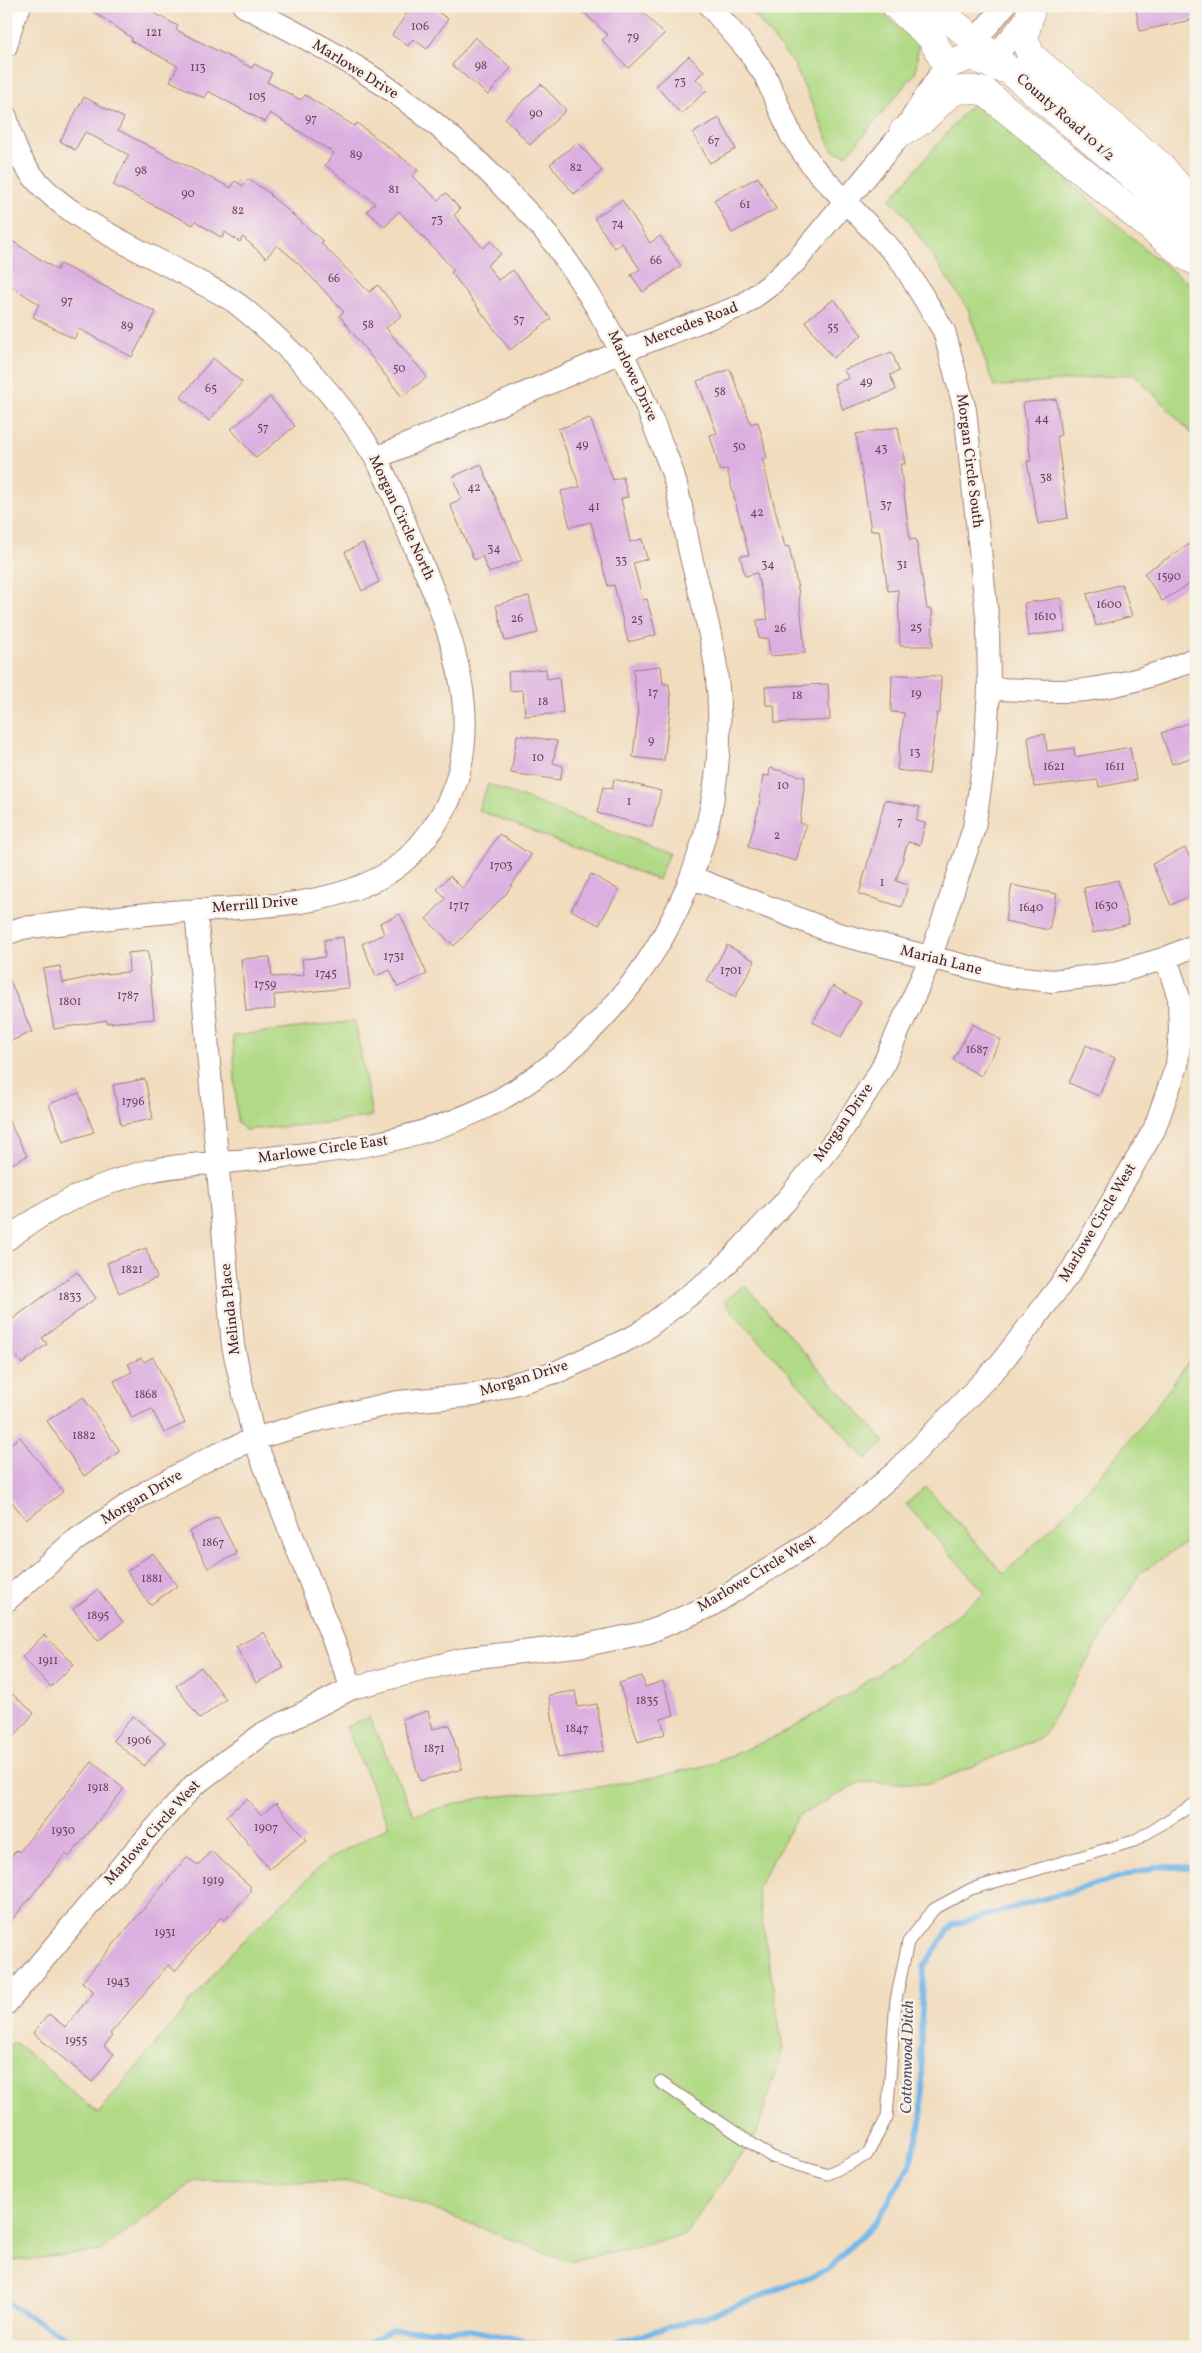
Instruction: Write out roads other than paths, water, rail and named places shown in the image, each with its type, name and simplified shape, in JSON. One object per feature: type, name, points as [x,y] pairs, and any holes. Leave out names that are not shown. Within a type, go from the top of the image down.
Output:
[{"type":"street","points":[[6,46],[14,17],[20,6]]},
{"type":"street","name":"Marlowe Drive","points":[[244,6],[361,70],[421,113],[480,162],[550,237],[605,319],[623,351],[635,376],[673,473],[716,667],[720,750],[711,813],[693,878]]},
{"type":"street","name":"Morgan Circle South","points":[[710,6],[746,48],[765,75],[791,135],[814,167],[847,200],[900,260],[944,331],[965,410],[988,625],[989,689],[985,754],[974,828],[930,959]]},
{"type":"street","points":[[896,6],[932,37],[946,65],[971,56],[994,58]]},
{"type":"street","name":"County Road 10 1/2","points":[[934,6],[1196,230]]},
{"type":"street","points":[[994,58],[1004,6]]},
{"type":"street","points":[[994,58],[1033,10]]},
{"type":"street","points":[[1033,10],[1024,37],[1031,56],[1160,166],[1196,208]]},
{"type":"street","name":"Mercedes Road","points":[[376,458],[623,351],[743,305],[770,285],[796,261],[903,132],[946,65]]},
{"type":"street","points":[[903,132],[923,119],[939,101],[958,90],[972,89],[985,92],[1187,257],[1196,261]]},
{"type":"street","name":"Morgan Circle North","points":[[6,117],[17,152],[43,188],[87,222],[238,304],[296,357],[340,408],[376,458],[441,606],[458,660],[465,716],[462,760],[457,786]]},
{"type":"street","points":[[989,689],[1084,690],[1128,682],[1170,670],[1196,658]]},
{"type":"street","name":"Merrill Drive","points":[[6,934],[22,928],[196,910],[278,904],[342,894],[389,872],[420,846],[446,808],[457,786]]},
{"type":"street","name":"Mariah Lane","points":[[693,878],[838,934],[930,959],[1005,976],[1052,981],[1112,974],[1166,958],[1196,945]]},
{"type":"street","name":"Marlowe Circle East","points":[[6,1240],[81,1192],[144,1172],[331,1152],[392,1141],[450,1123],[514,1091],[572,1050],[611,1010],[645,965],[672,923],[693,878]]},
{"type":"street","name":"Melinda Place","points":[[196,910],[233,1346],[254,1439],[352,1688]]},
{"type":"street","name":"Marlowe Circle West","points":[[6,2004],[125,1862],[194,1785],[264,1733],[352,1688],[468,1658],[586,1645],[649,1632],[710,1606],[820,1537],[897,1471],[1000,1364],[1072,1270],[1154,1130],[1177,1065],[1180,1032],[1179,998],[1166,958]]},
{"type":"street","name":"Morgan Drive","points":[[6,1601],[73,1542],[148,1491],[214,1456],[254,1439],[322,1419],[398,1402],[475,1395],[559,1371],[637,1335],[717,1274],[785,1202],[837,1138],[881,1070],[930,959]]},
{"type":"lane","points":[[660,2082],[772,2157],[828,2174],[867,2155],[888,2117],[896,2000],[908,1942],[934,1909],[971,1889],[1134,1841],[1196,1803]]},
{"type":"waterway","name":"Cottonwood Ditch","points":[[600,2347],[720,2312],[827,2270],[878,2219],[909,2167],[922,2118],[921,2028],[924,1966],[952,1925],[1155,1867],[1196,1867]]},
{"type":"waterway","name":"Cottonwood Ditch","points":[[6,2302],[81,2347]]},
{"type":"waterway","name":"Cottonwood Ditch","points":[[361,2347],[391,2330],[470,2330],[560,2347]]}]
